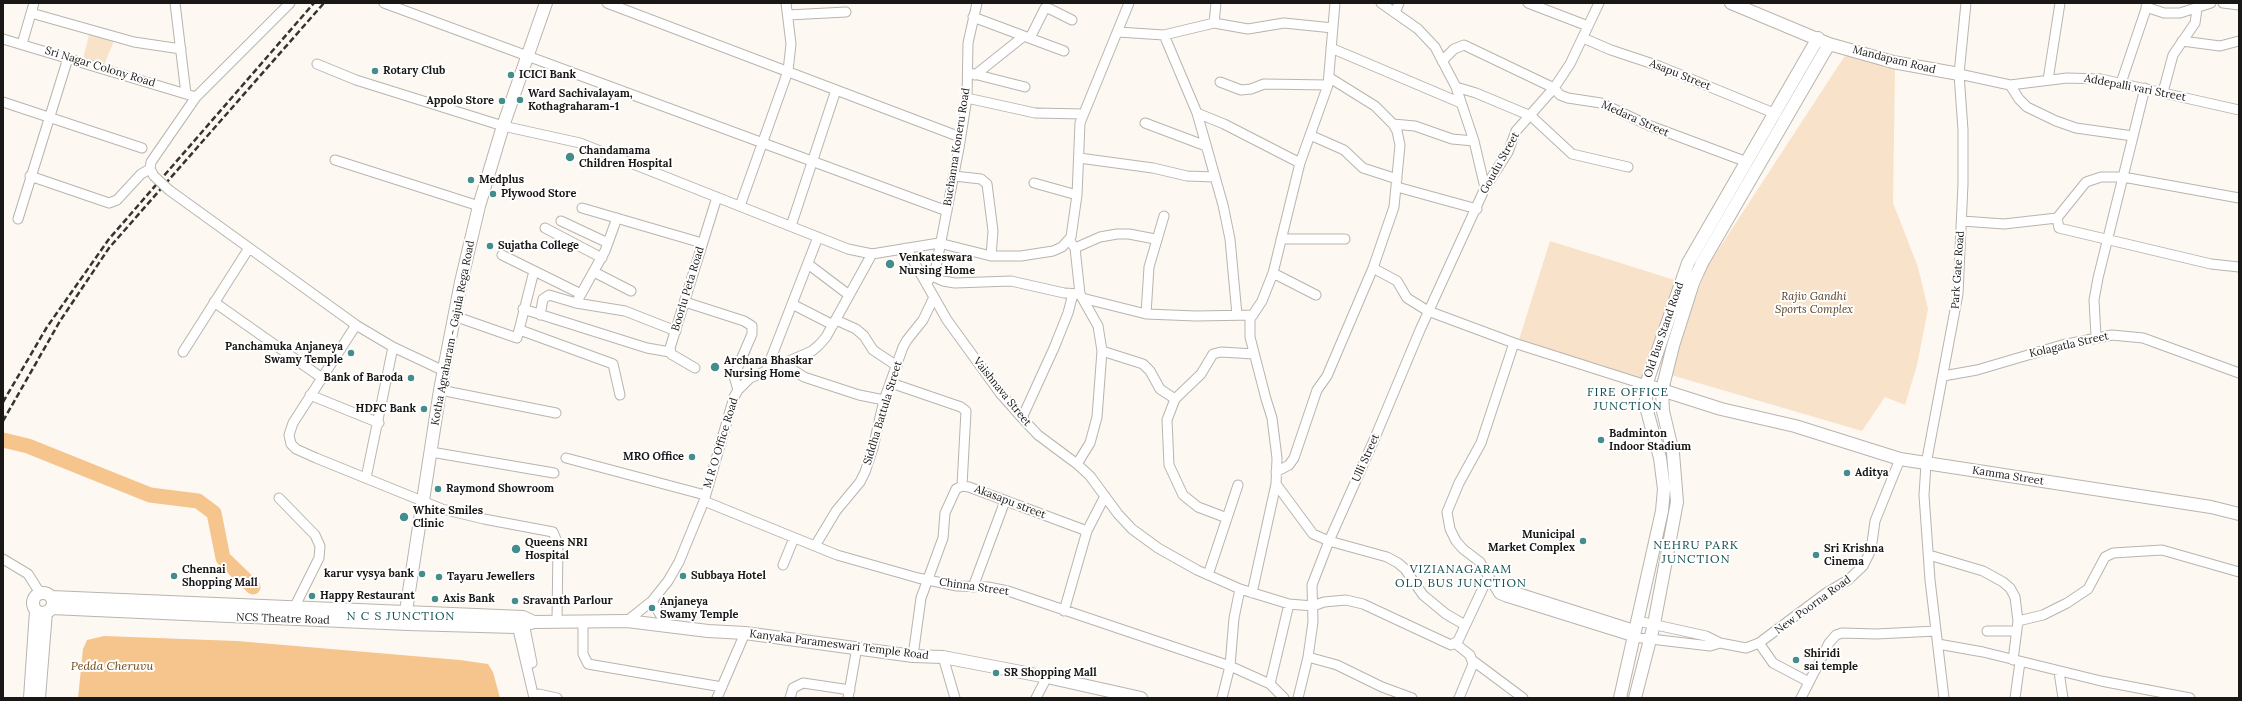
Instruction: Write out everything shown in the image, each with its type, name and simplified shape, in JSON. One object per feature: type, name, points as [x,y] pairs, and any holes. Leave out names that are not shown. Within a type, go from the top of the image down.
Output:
[{"type":"main road","name":"Kotha Agraharam - Gajula Rega Road","points":[[405,619],[440,390],[454,316],[479,206],[526,56],[546,3]]},
{"type":"main road","name":"Mandapam Road","points":[[1731,3],[1830,44],[1900,64],[1959,74]]},
{"type":"main road","name":"Old Bus Stand Road","points":[[1635,698],[1654,624],[1677,502],[1673,453],[1663,410],[1662,390],[1687,281],[1688,263],[1776,114],[1818,38]]},
{"type":"main road","name":"Old Bus Stand Road","points":[[1620,698],[1662,511],[1664,489],[1660,458],[1646,406],[1646,385],[1687,281],[1702,263],[1830,44]]},
{"type":"main road","name":"Kamma Street","points":[[1646,385],[1779,424],[1794,426],[1900,459],[2211,508],[2239,514]]},
{"type":"main road","name":"NCS Theatre Road","points":[[45,604],[294,608],[405,619]]},
{"type":"main road","name":"NCS Theatre Road","points":[[45,604],[405,619],[523,622]]},
{"type":"main road","points":[[30,698],[45,604]]},
{"type":"main road","points":[[39,698],[45,604]]},
{"type":"main road","name":"Kanyaka Parameswari Temple Road","points":[[523,622],[583,620],[627,621],[745,633],[857,647],[913,656],[943,657],[1047,677],[1141,698]]},
{"type":"street","points":[[22,44],[34,3]]},
{"type":"street","points":[[175,3],[186,94]]},
{"type":"street","points":[[290,3],[196,97],[151,162],[152,173],[169,190],[356,325],[393,346],[444,371]]},
{"type":"street","points":[[384,3],[761,144],[947,211]]},
{"type":"street","points":[[607,3],[960,137]]},
{"type":"street","points":[[740,206],[788,71],[791,44],[786,3]]},
{"type":"street","name":"Buchanna Koneru Road","points":[[930,280],[954,176],[971,74],[968,43],[977,3]]},
{"type":"street","points":[[317,64],[356,80],[503,126],[580,143],[848,250],[872,254],[939,243],[991,256],[1021,256],[1053,251],[1062,247],[1069,240],[1077,195],[1079,134],[1083,114],[1129,3]]},
{"type":"street","points":[[1214,3],[1214,23]]},
{"type":"street","points":[[1252,593],[1276,484],[1276,472],[1275,429],[1254,354],[1250,328],[1252,315],[1262,301],[1273,273],[1300,163],[1329,82],[1335,3]]},
{"type":"street","points":[[1381,3],[1418,29],[1435,47],[1456,87],[1474,141],[1485,188]]},
{"type":"street","points":[[1395,13],[1399,3]]},
{"type":"street","points":[[1528,3],[1588,26]]},
{"type":"street","name":"Goudu Street","points":[[1428,312],[1477,209],[1485,188],[1508,152],[1516,131],[1531,116],[1554,88],[1570,64],[1599,3]]},
{"type":"street","points":[[1959,74],[1966,3]]},
{"type":"street","points":[[2048,80],[2060,3]]},
{"type":"street","points":[[2121,83],[2147,5],[2170,13],[2180,13],[2197,9],[2211,3]]},
{"type":"street","points":[[2223,3],[2239,5]]},
{"type":"street","points":[[971,74],[1027,37],[1045,8],[1072,20]]},
{"type":"street","points":[[2163,92],[2173,55],[2195,22],[2197,9]]},
{"type":"street","points":[[788,15],[846,12]]},
{"type":"street","points":[[31,13],[134,42],[181,49]]},
{"type":"street","points":[[973,17],[1064,51]]},
{"type":"street","points":[[1118,32],[1164,34],[1214,23],[1248,29],[1284,24],[1333,28]]},
{"type":"street","points":[[1164,34],[1197,113],[1215,177],[1230,239],[1237,315]]},
{"type":"street","name":"Asapu Street","points":[[1583,38],[1611,50],[1659,66],[1776,114]]},
{"type":"street","name":"Sri Nagar Colony Road","points":[[3,39],[196,97]]},
{"type":"street","points":[[2182,41],[2220,46],[2239,41]]},
{"type":"street","name":"Medara Street","points":[[1442,61],[1454,49],[1464,45],[1554,88],[1560,95],[1568,98],[1601,103],[1648,125],[1747,162]]},
{"type":"street","points":[[1331,48],[1461,103]]},
{"type":"street","points":[[18,219],[30,176],[68,58]]},
{"type":"street","points":[[971,74],[1025,87]]},
{"type":"street","name":"Addepalli vari Street","points":[[1959,74],[2010,85],[2084,77],[2145,88],[2239,110]]},
{"type":"street","name":"Park Gate Road","points":[[1944,698],[1936,631],[1924,495],[1926,464],[1958,294],[1962,221],[1963,130],[1959,74]]},
{"type":"street","points":[[1220,82],[1241,90],[1252,89],[1264,84],[1329,82],[1375,106],[1393,124],[1400,145],[1397,183],[1392,215],[1373,268],[1327,376],[1317,390],[1294,458],[1289,465],[1276,472]]},
{"type":"street","points":[[2010,85],[2019,99],[2027,107],[2056,121],[2076,128],[2133,136]]},
{"type":"street","points":[[1456,87],[1476,93],[1531,116],[1572,154],[1628,167]]},
{"type":"street","points":[[2096,336],[2094,300],[2107,240],[2145,88]]},
{"type":"street","points":[[791,226],[836,90]]},
{"type":"street","points":[[967,98],[1035,113],[1083,114]]},
{"type":"street","points":[[3,102],[142,148]]},
{"type":"street","points":[[1197,113],[1224,124],[1300,163]]},
{"type":"street","points":[[1145,123],[1206,146]]},
{"type":"street","points":[[1393,124],[1415,126],[1452,139],[1474,141]]},
{"type":"street","points":[[1310,135],[1344,150],[1363,168],[1397,183],[1477,209]]},
{"type":"street","points":[[1079,158],[1153,168],[1187,176],[1215,177]]},
{"type":"street","points":[[335,160],[479,206]]},
{"type":"street","points":[[30,176],[109,203],[117,200],[141,174],[152,173]]},
{"type":"street","points":[[954,176],[981,179],[987,184],[993,231],[991,256]]},
{"type":"street","points":[[1962,221],[2004,224],[2057,218],[2086,182],[2097,177],[2123,177],[2239,198]]},
{"type":"street","points":[[1034,183],[1077,195]]},
{"type":"street","name":"Boorlu Peta Road","points":[[670,352],[717,197]]},
{"type":"street","points":[[582,208],[702,243]]},
{"type":"street","points":[[1146,314],[1147,278],[1155,239],[1164,216]]},
{"type":"street","points":[[576,303],[602,258],[617,218]]},
{"type":"street","points":[[2057,218],[2059,228],[2211,264],[2239,267]]},
{"type":"street","points":[[561,221],[608,243]]},
{"type":"street","points":[[545,228],[602,258]]},
{"type":"street","points":[[1075,248],[1100,237],[1117,234],[1129,234],[1155,239]]},
{"type":"street","points":[[766,371],[818,237]]},
{"type":"street","points":[[1281,239],[1345,239]]},
{"type":"street","points":[[1069,240],[1075,248],[1078,296],[1098,326],[1102,351],[1097,417],[1090,443],[1077,464]]},
{"type":"street","points":[[183,352],[249,248]]},
{"type":"street","name":"Vaishnava Street","points":[[906,248],[930,280],[934,297],[947,320],[1000,393],[1038,435],[1077,464],[1132,529],[1158,548],[1208,575],[1252,593],[1289,604],[1313,606],[1324,602],[1346,600],[1363,604],[1406,623],[1446,644],[1456,644]]},
{"type":"street","name":"M R O Office Road","points":[[627,621],[652,601],[679,562],[704,498],[734,397],[738,390],[750,378],[819,345],[834,322],[872,254]]},
{"type":"street","points":[[502,255],[582,294]]},
{"type":"street","points":[[808,264],[849,295]]},
{"type":"street","points":[[1373,268],[1397,281],[1407,298],[1428,312],[1646,385]]},
{"type":"street","points":[[454,316],[517,338],[520,330],[523,309],[534,271]]},
{"type":"street","points":[[594,272],[631,291]]},
{"type":"street","points":[[1273,273],[1316,295]]},
{"type":"street","points":[[930,280],[955,283],[1011,280],[1146,314],[1196,316],[1252,315]]},
{"type":"street","points":[[540,315],[543,298],[547,295],[576,303],[625,312],[676,331]]},
{"type":"street","points":[[1022,418],[1078,296]]},
{"type":"street","name":"Siddha Battula Street","points":[[815,546],[836,511],[860,482],[865,472],[873,448],[884,400],[907,340],[918,328],[934,297]]},
{"type":"street","points":[[214,302],[322,378]]},
{"type":"street","points":[[685,302],[744,321],[752,326],[752,334],[734,376],[738,390]]},
{"type":"street","points":[[792,304],[834,322],[856,329],[864,336],[873,350],[897,366]]},
{"type":"street","points":[[523,309],[647,348],[670,352],[695,368]]},
{"type":"street","name":"Ulli Street","points":[[1298,698],[1308,657],[1314,622],[1312,585],[1329,541],[1374,440],[1428,312]]},
{"type":"street","points":[[356,325],[310,395],[289,435],[291,444],[296,449],[316,458],[423,501],[484,519],[553,532],[558,544],[557,621]]},
{"type":"street","points":[[520,330],[613,364],[620,395]]},
{"type":"street","name":"Kolagatla Street","points":[[1943,376],[1977,370],[2010,359],[2096,336],[2128,335],[2143,338],[2239,373]]},
{"type":"street","points":[[1514,342],[1481,443],[1459,483],[1447,512],[1450,529],[1456,540],[1480,562],[1499,594],[1506,597],[1636,629],[1650,640],[1710,646],[1720,643]]},
{"type":"street","points":[[366,478],[379,423],[393,346]]},
{"type":"street","points":[[1102,351],[1143,364],[1150,371],[1160,389],[1175,399]]},
{"type":"street","points":[[1228,518],[1191,502],[1183,495],[1175,479],[1167,453],[1167,420],[1175,399],[1201,374],[1217,352],[1254,354]]},
{"type":"street","points":[[783,363],[804,377],[859,395],[884,400]]},
{"type":"street","points":[[891,383],[961,407],[966,411],[962,486]]},
{"type":"street","points":[[440,390],[556,413]]},
{"type":"street","points":[[310,395],[379,423]]},
{"type":"street","points":[[431,452],[554,473]]},
{"type":"street","name":"Chinna Street","points":[[566,458],[704,498],[794,538],[837,555],[927,580],[957,586],[1008,591],[1230,666],[1270,684],[1284,698]]},
{"type":"street","name":"New Poorna Road","points":[[1720,643],[1746,648],[1759,643],[1826,593],[1848,580],[1863,566],[1871,550],[1876,521],[1900,459]]},
{"type":"street","points":[[1276,484],[1309,531],[1320,538],[1370,551],[1398,563],[1405,569],[1423,595],[1446,614],[1465,625]]},
{"type":"street","points":[[1208,575],[1238,485]]},
{"type":"street","name":"Akasapu street","points":[[913,656],[918,615],[927,580],[943,538],[944,518],[947,506],[956,489],[962,486],[969,487],[1087,531]]},
{"type":"street","points":[[1064,611],[1087,531],[1105,496]]},
{"type":"street","points":[[279,498],[315,535],[320,546],[319,558],[294,608]]},
{"type":"street","points":[[972,587],[1005,501]]},
{"type":"street","points":[[782,565],[794,538]]},
{"type":"street","points":[[2018,621],[2043,615],[2067,604],[2088,590],[2105,556],[2113,553],[2147,550],[2171,552],[2239,572]]},
{"type":"street","points":[[1929,555],[1983,570],[2003,582],[2015,597],[2018,621],[2015,631],[2017,661],[2015,698]]},
{"type":"street","points":[[3,559],[28,574],[45,604]]},
{"type":"street","points":[[1459,698],[1472,668],[1472,660],[1470,655],[1456,644],[1489,575]]},
{"type":"street","points":[[1222,698],[1230,666],[1234,618],[1240,589]]},
{"type":"street","points":[[652,601],[667,626]]},
{"type":"street","points":[[1270,684],[1289,604]]},
{"type":"street","points":[[583,620],[582,654],[588,664],[722,687]]},
{"type":"street","points":[[523,622],[537,697],[557,698]]},
{"type":"street","points":[[1636,629],[1654,624],[1706,636],[1720,643]]},
{"type":"street","points":[[1801,698],[1830,643],[1836,635],[1842,633],[1876,634],[1936,631]]},
{"type":"street","points":[[1987,631],[2015,631]]},
{"type":"street","points":[[717,698],[745,633]]},
{"type":"street","points":[[1759,643],[1773,663],[1809,682]]},
{"type":"street","points":[[1938,644],[2017,661],[2059,672],[2190,698]]},
{"type":"street","points":[[790,698],[793,688],[799,684],[809,683],[849,694],[857,647]]},
{"type":"street","points":[[943,657],[955,698]]},
{"type":"street","points":[[1308,657],[1337,665],[1382,687],[1412,698]]},
{"type":"street","points":[[1472,660],[1523,698]]},
{"type":"street","points":[[2059,672],[2063,698]]},
{"type":"street","points":[[1036,698],[1047,677]]},
{"type":"green space","points":[[89,35],[114,41],[104,65],[83,59]]},
{"type":"green space","name":"Rajiv Gandhi Sports Complex","points":[[1846,54],[1895,68],[1893,203],[1918,267],[1928,309],[1917,365],[1905,405],[1885,397],[1862,431],[1671,375],[1687,320],[1707,267]]},
{"type":"green space","points":[[1550,241],[1678,281],[1644,386],[1517,346]]},
{"type":"water","name":"Pedda Cheruvu","points":[[104,636],[237,641],[460,660],[488,664],[493,672],[500,698],[78,698],[83,649],[87,640]]},
{"type":"waterway","points":[[3,440],[28,446],[150,495],[198,501],[214,513],[223,558],[253,587]]},
{"type":"railway","points":[[3,402],[47,327],[109,239],[314,3]]},
{"type":"railway","points":[[3,421],[60,321],[109,248],[324,3]]},
{"type":"place","name":"Rotary Club","points":[[375,71]]},
{"type":"place","name":"ICICI Bank","points":[[511,75]]},
{"type":"place","name":"Ward Sachivalayam, Kothagraharam-1","points":[[520,100]]},
{"type":"place","name":"Appolo Store","points":[[502,101]]},
{"type":"place","name":"Chandamama Children Hospital","points":[[570,157]]},
{"type":"place","name":"Medplus","points":[[471,180]]},
{"type":"place","name":"Plywood Store","points":[[493,194]]},
{"type":"place","name":"Sujatha College","points":[[490,246]]},
{"type":"place","name":"Venkateswara Nursing Home","points":[[890,264]]},
{"type":"place","name":"Panchamuka Anjaneya Swamy Temple","points":[[351,353]]},
{"type":"place","name":"Archana Bhaskar Nursing Home","points":[[715,367]]},
{"type":"place","name":"Bank of Baroda","points":[[411,378]]},
{"type":"place","name":"HDFC Bank","points":[[424,409]]},
{"type":"place","name":"Badminton Indoor Stadium","points":[[1601,440]]},
{"type":"place","name":"MRO Office","points":[[692,457]]},
{"type":"place","name":"Aditya","points":[[1847,473]]},
{"type":"place","name":"Raymond Showroom","points":[[438,489]]},
{"type":"place","name":"White Smiles Clinic","points":[[404,517]]},
{"type":"place","name":"Municipal Market Complex","points":[[1583,541]]},
{"type":"place","name":"Queens NRI Hospital","points":[[516,549]]},
{"type":"place","name":"Sri Krishna Cinema","points":[[1816,555]]},
{"type":"place","name":"karur vysya bank","points":[[422,574]]},
{"type":"place","name":"Chennai Shopping Mall","points":[[174,576]]},
{"type":"place","name":"Subbaya Hotel","points":[[683,576]]},
{"type":"place","name":"Tayaru Jewellers","points":[[439,577]]},
{"type":"place","name":"Happy Restaurant","points":[[312,596]]},
{"type":"place","name":"Axis Bank","points":[[435,599]]},
{"type":"place","name":"Sravanth Parlour","points":[[515,601]]},
{"type":"place","name":"Anjaneya Swamy Temple","points":[[652,608]]},
{"type":"place","name":"Shiridi sai temple","points":[[1796,660]]},
{"type":"place","name":"SR Shopping Mall","points":[[996,673]]},
{"type":"district","name":"FIRE OFFICE JUNCTION","points":[[1628,400]]},
{"type":"district","name":"NEHRU PARK JUNCTION","points":[[1696,553]]},
{"type":"district","name":"VIZIANAGARAM OLD BUS JUNCTION","points":[[1461,577]]},
{"type":"district","name":"N C S JUNCTION","points":[[401,617]]}]
